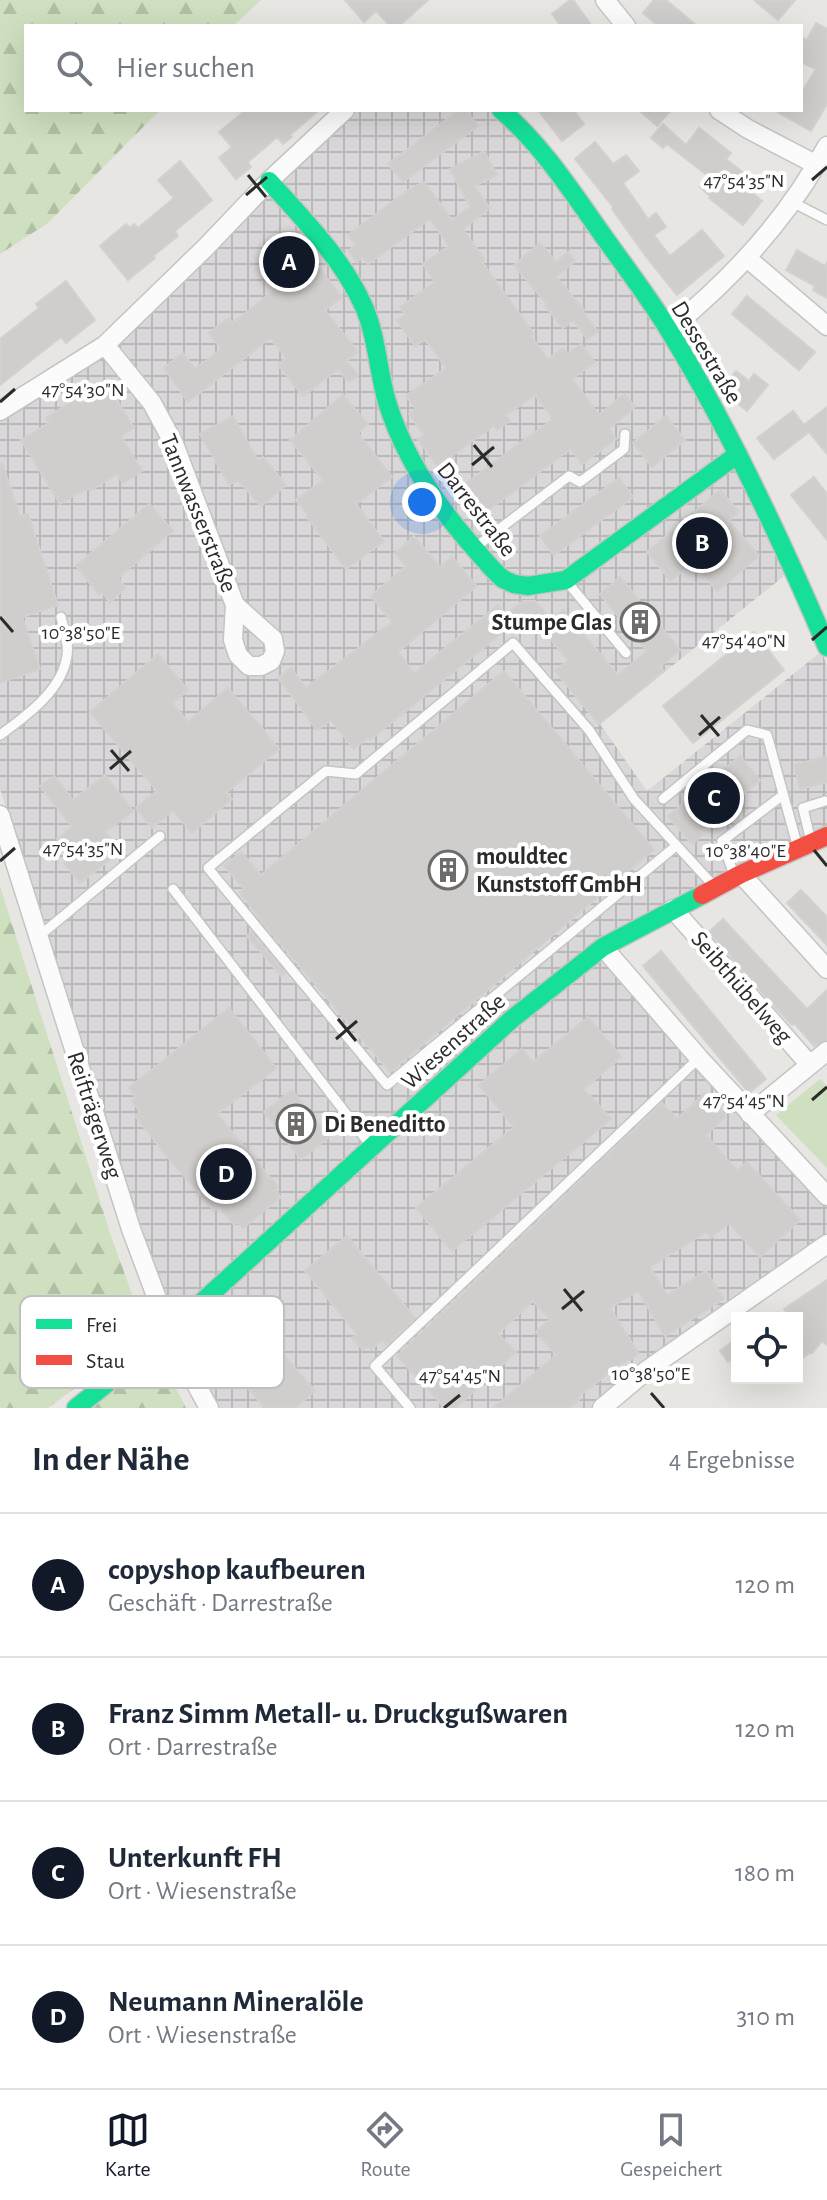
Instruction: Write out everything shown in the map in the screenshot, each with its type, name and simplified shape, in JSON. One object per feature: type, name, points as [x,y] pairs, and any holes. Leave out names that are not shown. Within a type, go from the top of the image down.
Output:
[{"type":"street","points":[[605,0],[624,24]]},
{"type":"street","points":[[0,411],[105,345],[343,112]]},
{"type":"street","name":"Dessestraße","points":[[504,112],[521,125],[580,202],[669,330],[738,454],[804,591],[827,647]]},
{"type":"street","points":[[722,112],[817,165]]},
{"type":"street","points":[[669,330],[747,258],[781,218],[827,146]]},
{"type":"street","name":"Darrestraße","points":[[269,181],[330,252],[352,282],[365,307],[376,341],[387,402],[402,443],[428,492],[504,581],[536,587],[566,580],[738,454]]},
{"type":"street","points":[[747,258],[827,326]]},
{"type":"street","name":"Tannwasserstraße","points":[[105,345],[152,403],[167,430],[235,605]]},
{"type":"street","name":"Reifträgerweg","points":[[0,815],[150,1296]]},
{"type":"street","name":"Wiesenstraße","points":[[208,1296],[512,1019],[603,947],[715,887],[816,844]]},
{"type":"street","points":[[738,876],[827,969]]},
{"type":"street","name":"Seibthübelweg","points":[[673,909],[820,1062],[750,1114]]},
{"type":"street","points":[[603,947],[699,1058],[827,1196]]},
{"type":"street","points":[[602,1408],[647,1370],[827,1244]]},
{"type":"street","name":"Wiesenstraße","points":[[76,1408],[101,1388]]},
{"type":"street","name":"Reifträgerweg","points":[[196,1388],[209,1408]]},
{"type":"lane","points":[[792,202],[827,220]]},
{"type":"lane","points":[[474,548],[569,476],[580,482],[624,449],[625,434]]},
{"type":"lane","points":[[566,580],[626,653]]},
{"type":"lane","points":[[0,735],[31,712],[63,673],[68,652],[61,617]]},
{"type":"lane","points":[[676,846],[387,1085],[208,868],[326,771],[356,774],[513,643],[589,730],[634,799],[715,887]]},
{"type":"lane","points":[[663,799],[747,730],[767,735],[783,795],[816,844]]},
{"type":"lane","points":[[738,876],[722,841],[783,795]]},
{"type":"lane","points":[[816,844],[803,808],[825,801]]},
{"type":"lane","points":[[38,937],[160,836]]},
{"type":"lane","points":[[173,889],[371,1146]]},
{"type":"lane","points":[[410,1408],[375,1366],[699,1058]]},
{"type":"shaded area","points":[[350,112],[497,112],[518,129],[665,333],[789,572],[600,724],[647,791],[822,651],[827,667],[827,830],[593,948],[827,1202],[827,1243],[597,1408],[217,1408],[206,1388],[284,1388],[284,1296],[163,1296],[84,1063],[0,789],[0,419],[85,366]]},
{"type":"green space","points":[[0,0],[261,0],[235,24],[24,24],[24,112],[158,112],[48,223],[0,254]]},
{"type":"green space","points":[[0,886],[133,1296],[20,1296],[20,1388],[75,1388],[48,1408],[0,1408]]},
{"type":"green space","points":[[820,1079],[827,1086],[827,1168],[776,1115]]},
{"type":"green space","points":[[114,1388],[176,1388],[186,1408],[88,1408]]},
{"type":"building","points":[[345,0],[428,0],[401,24],[388,24],[376,11],[364,22]]},
{"type":"building","points":[[573,0],[591,24],[560,24],[552,14]]},
{"type":"building","points":[[654,0],[666,0],[695,24],[656,24],[643,13]]},
{"type":"building","points":[[754,0],[795,0],[778,20]]},
{"type":"building","points":[[816,23],[827,29],[827,104],[811,131],[778,112],[803,112],[803,91],[816,69],[803,63],[803,38],[807,40]]},
{"type":"building","points":[[244,112],[317,112],[283,144],[277,137],[248,162],[251,167],[236,179],[219,158],[232,147],[219,132]]},
{"type":"building","points":[[456,112],[468,112],[478,126],[403,182],[388,164]]},
{"type":"building","points":[[540,112],[575,112],[584,124],[562,141]]},
{"type":"building","points":[[641,112],[669,112],[657,126]]},
{"type":"building","points":[[663,124],[686,145],[699,128],[731,153],[726,159],[756,183],[750,191],[762,201],[743,225],[700,187],[708,176],[667,144],[663,148],[651,138]]},
{"type":"building","points":[[595,142],[613,164],[626,155],[639,171],[623,183],[648,219],[656,213],[666,227],[654,235],[670,256],[702,230],[724,256],[677,295],[575,159]]},
{"type":"building","points":[[484,151],[497,175],[474,186],[490,208],[463,229],[485,260],[482,262],[534,334],[531,336],[548,359],[563,348],[567,354],[581,344],[595,362],[572,379],[599,415],[624,394],[635,407],[609,429],[616,439],[582,464],[571,449],[487,511],[466,483],[553,419],[535,395],[506,415],[510,421],[497,430],[494,426],[437,466],[418,439],[424,435],[409,414],[416,409],[406,396],[446,368],[425,339],[415,346],[397,320],[405,315],[400,307],[435,282],[423,264],[449,246],[430,219],[368,264],[363,258],[356,262],[348,251],[356,245],[348,235],[408,190],[424,182],[452,220],[470,207],[450,169]]},
{"type":"building","points":[[180,161],[212,200],[175,231],[178,236],[128,280],[100,246],[126,224],[130,228],[134,224],[138,228],[174,198],[158,180]]},
{"type":"building","points":[[299,243],[342,297],[325,310],[358,352],[347,361],[358,375],[349,382],[338,369],[303,396],[278,365],[286,358],[270,338],[188,402],[164,368],[183,353],[195,369],[221,349],[209,333],[229,318],[233,323],[276,289],[262,272]]},
{"type":"building","points":[[540,243],[556,262],[568,252],[575,261],[556,277],[598,332],[587,339],[573,320],[563,328],[514,265]]},
{"type":"building","points":[[797,250],[825,266],[827,262],[827,298],[813,290],[815,286],[786,270]]},
{"type":"building","points":[[66,281],[95,320],[66,343],[61,337],[0,385],[0,339],[39,308],[36,304]]},
{"type":"building","points":[[747,296],[815,352],[799,370],[732,314]]},
{"type":"building","points":[[736,371],[749,381],[754,374],[768,385],[747,411],[732,399],[737,394],[725,384]]},
{"type":"building","points":[[109,387],[134,428],[121,436],[142,471],[123,483],[117,474],[90,491],[88,488],[60,504],[21,440],[49,423],[46,418],[79,397],[82,403]]},
{"type":"building","points":[[343,395],[368,424],[358,433],[392,477],[356,504],[384,541],[346,569],[296,500],[323,480],[290,440]]},
{"type":"building","points":[[827,407],[827,454],[809,432],[774,459],[757,438],[793,411],[804,425]]},
{"type":"building","points":[[233,416],[258,461],[263,457],[286,485],[261,506],[238,480],[229,485],[200,434]]},
{"type":"building","points":[[666,416],[685,440],[652,467],[633,443]]},
{"type":"building","points":[[0,464],[20,516],[28,514],[58,605],[22,617],[40,669],[0,683]]},
{"type":"building","points":[[814,477],[827,494],[827,540],[791,495]]},
{"type":"building","points":[[619,478],[633,497],[554,555],[540,536]]},
{"type":"building","points":[[720,490],[739,512],[729,521],[759,556],[717,591],[693,562],[671,581],[647,552]]},
{"type":"building","points":[[149,504],[173,531],[118,578],[126,588],[110,602],[102,592],[99,594],[76,566]]},
{"type":"building","points":[[414,536],[440,567],[452,557],[477,586],[398,652],[414,673],[498,605],[506,614],[523,601],[535,601],[552,620],[563,610],[618,675],[647,651],[600,594],[620,577],[680,650],[660,667],[664,671],[599,724],[555,671],[568,660],[531,616],[527,620],[523,616],[370,740],[368,737],[354,749],[331,720],[317,730],[278,678],[291,668],[306,688],[392,622],[371,596],[406,566],[395,553]]},
{"type":"building","points":[[754,632],[784,670],[693,743],[663,706]]},
{"type":"building","points":[[158,654],[188,690],[172,703],[188,722],[228,688],[279,749],[226,793],[232,799],[192,833],[173,810],[152,828],[136,808],[157,791],[90,712]]},
{"type":"building","name":"mouldtec Kunststoff GmbH","points":[[504,671],[654,850],[390,1072],[263,923],[240,893],[244,889],[224,866],[241,852],[261,875]]},
{"type":"building","points":[[740,756],[760,780],[699,831],[702,835],[692,844],[668,816]]},
{"type":"building","points":[[827,756],[827,782],[800,789],[794,765]]},
{"type":"building","points":[[105,775],[133,811],[105,832],[121,851],[80,883],[64,863],[71,857],[57,839],[72,827],[40,786],[54,776],[73,800]]},
{"type":"building","points":[[801,890],[827,917],[827,945],[787,903]]},
{"type":"building","points":[[723,919],[807,1009],[827,990],[827,1039],[814,1046],[709,932]]},
{"type":"building","points":[[251,932],[285,973],[281,976],[247,936]]},
{"type":"building","points":[[661,951],[766,1079],[749,1093],[643,966]]},
{"type":"building","points":[[229,1008],[276,1068],[217,1114],[278,1187],[275,1190],[281,1197],[243,1228],[237,1222],[234,1225],[219,1207],[214,1211],[166,1155],[135,1116],[140,1112],[132,1101],[136,1098],[129,1088]]},
{"type":"building","points":[[588,1017],[621,1057],[584,1089],[611,1119],[452,1251],[416,1208],[514,1127],[479,1085],[522,1049],[533,1062]]},
{"type":"building","name":"Di Beneditto","points":[[292,1090],[329,1137],[301,1159],[264,1112]]},
{"type":"building","points":[[705,1093],[726,1116],[706,1135],[737,1171],[747,1162],[800,1220],[760,1257],[729,1223],[710,1238],[706,1232],[650,1267],[667,1295],[706,1271],[724,1299],[665,1336],[638,1291],[610,1308],[639,1354],[623,1362],[578,1397],[580,1399],[569,1408],[493,1408],[556,1355],[536,1332],[550,1319],[533,1301],[498,1334],[516,1352],[456,1408],[445,1408],[397,1356],[662,1103],[677,1119]]},
{"type":"building","points":[[347,1236],[415,1318],[387,1345],[382,1340],[371,1350],[368,1346],[363,1350],[352,1338],[357,1334],[305,1271]]},
{"type":"building","points":[[827,1280],[827,1345],[822,1341],[812,1353],[803,1358],[803,1312],[786,1312],[784,1309]]},
{"type":"building","points":[[731,1343],[731,1360],[728,1362],[720,1351]]},
{"type":"building","points":[[284,1355],[315,1391],[295,1408],[265,1408],[248,1388],[284,1388]]},
{"type":"traffic: fast","points":[[503,112],[556,170],[670,332],[754,486],[827,647]]},
{"type":"traffic: fast","points":[[269,181],[322,241],[355,289],[372,330],[387,402],[402,442],[447,515],[503,579],[528,586],[566,580],[738,454]]},
{"type":"traffic: fast","points":[[209,1296],[512,1019],[603,947],[702,895]]},
{"type":"traffic: fast","points":[[76,1408],[101,1388]]},
{"type":"traffic: jam","points":[[702,895],[827,836]]},
{"type":"place","name":"copyshop kaufbeuren","points":[[289,262]]},
{"type":"place","name":"Franz Simm Metall- u. Druckgußwaren","points":[[702,543]]},
{"type":"place","name":"Stumpe Glas","points":[[640,622]]},
{"type":"place","name":"Unterkunft FH","points":[[714,798]]},
{"type":"place","name":"mouldtec Kunststoff GmbH","points":[[448,870]]},
{"type":"place","name":"Di Beneditto","points":[[296,1124]]},
{"type":"place","name":"Neumann Mineralöle","points":[[226,1174]]}]
